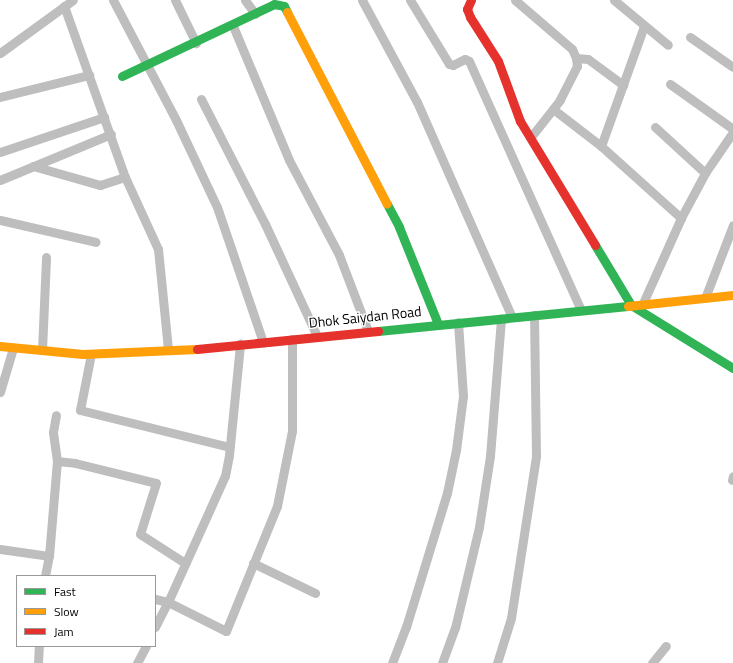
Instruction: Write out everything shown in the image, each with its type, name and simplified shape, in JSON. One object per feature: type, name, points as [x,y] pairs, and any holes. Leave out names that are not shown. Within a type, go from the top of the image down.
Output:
[{"type":"street","points":[[0,53],[73,0]]},
{"type":"street","points":[[113,0],[147,65],[217,207],[263,342]]},
{"type":"street","points":[[175,0],[196,44]]},
{"type":"street","points":[[245,0],[255,14]]},
{"type":"street","points":[[362,0],[417,102],[512,317]]},
{"type":"street","points":[[410,0],[449,64],[452,65],[466,58],[469,61],[581,310]]},
{"type":"street","points":[[471,0],[467,9],[470,17],[498,61],[514,111],[631,305],[733,368]]},
{"type":"street","points":[[514,0],[572,50],[576,58],[577,66],[554,109],[530,138]]},
{"type":"street","points":[[614,0],[668,45]]},
{"type":"street","points":[[122,76],[196,44],[274,4],[284,6],[400,227],[438,324]]},
{"type":"street","points":[[64,6],[111,134],[125,177],[158,249],[168,350]]},
{"type":"street","points":[[233,26],[289,160],[339,255],[368,331]]},
{"type":"street","points":[[601,146],[644,26]]},
{"type":"street","points":[[690,37],[733,67]]},
{"type":"street","points":[[576,58],[588,59],[623,85]]},
{"type":"street","points":[[0,97],[89,74]]},
{"type":"street","points":[[670,84],[733,129]]},
{"type":"street","points":[[201,99],[265,224],[317,336]]},
{"type":"street","points":[[554,109],[601,146],[681,218]]},
{"type":"street","points":[[0,152],[104,117]]},
{"type":"street","points":[[655,127],[705,174]]},
{"type":"street","points":[[643,303],[681,218],[705,174],[733,132]]},
{"type":"street","points":[[0,180],[111,134]]},
{"type":"street","points":[[33,166],[100,185],[125,177]]},
{"type":"street","points":[[0,220],[96,242]]},
{"type":"street","points":[[705,298],[733,225]]},
{"type":"street","points":[[42,350],[46,257]]},
{"type":"street","name":"Dhok Saiydan Road","points":[[0,346],[91,354],[168,350],[263,342],[733,295]]},
{"type":"street","points":[[497,663],[511,618],[536,456],[534,315]]},
{"type":"street","points":[[442,663],[455,628],[479,527],[490,456],[501,318]]},
{"type":"street","points":[[392,663],[406,627],[440,515],[456,450],[463,396],[458,322]]},
{"type":"street","points":[[156,599],[168,602],[226,631],[278,506],[292,431],[292,339]]},
{"type":"street","points":[[156,625],[218,495],[230,447],[240,344]]},
{"type":"street","points":[[0,392],[12,348]]},
{"type":"street","points":[[91,354],[80,410],[230,447]]},
{"type":"street","points":[[45,575],[49,556],[57,461],[53,432],[56,415]]},
{"type":"street","points":[[57,461],[75,463],[156,483],[140,534],[186,563]]},
{"type":"street","points":[[0,549],[49,556]]},
{"type":"street","points":[[253,563],[315,593]]},
{"type":"street","points":[[652,663],[666,646]]},
{"type":"street","points":[[38,663],[39,647]]},
{"type":"street","points":[[138,663],[146,647]]},
{"type":"traffic: fast","points":[[122,76],[274,4],[284,6],[287,12]]},
{"type":"traffic: fast","points":[[387,204],[399,227],[438,324]]},
{"type":"traffic: fast","points":[[595,245],[631,305],[733,368]]},
{"type":"traffic: fast","points":[[378,331],[628,306]]},
{"type":"traffic: slow","points":[[287,12],[387,204]]},
{"type":"traffic: slow","points":[[628,306],[733,295]]},
{"type":"traffic: slow","points":[[0,346],[83,354],[197,349]]},
{"type":"traffic: jam","points":[[471,0],[467,9],[470,17],[498,61],[520,121],[595,245]]},
{"type":"traffic: jam","points":[[197,349],[378,331]]}]
